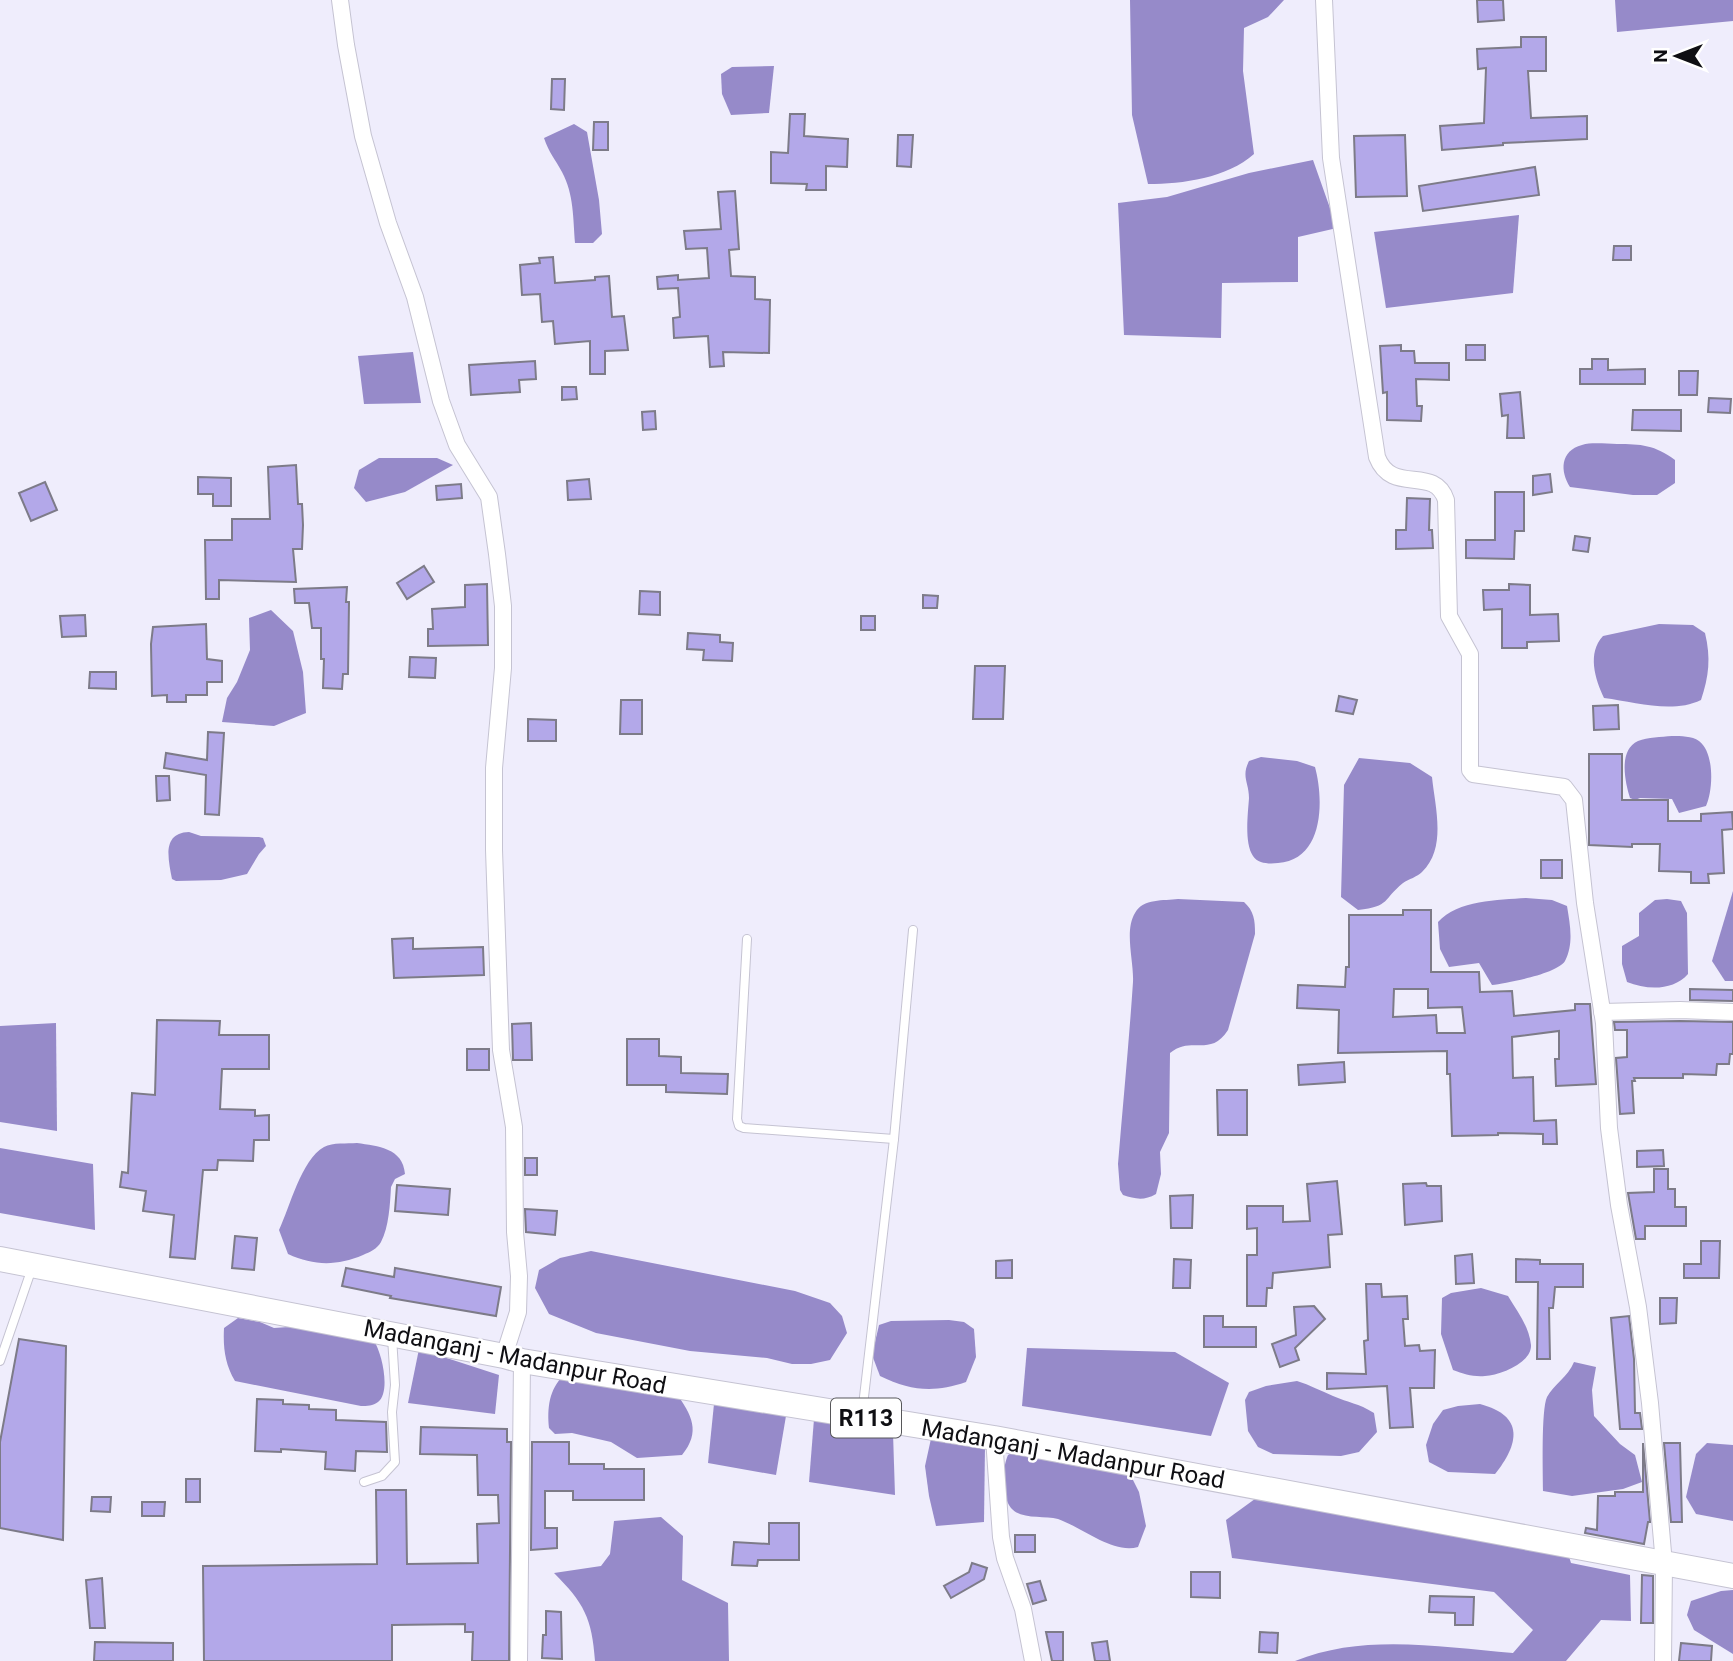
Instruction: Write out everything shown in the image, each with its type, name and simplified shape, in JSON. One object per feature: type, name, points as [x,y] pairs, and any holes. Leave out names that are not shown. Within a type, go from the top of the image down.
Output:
[{"type":"main road","name":"Madanganj - Madanpur Road","points":[[0,1259],[513,1359],[994,1438],[1733,1576]]},
{"type":"street","points":[[340,0],[363,136],[388,223],[415,297],[441,401],[457,445],[489,497],[503,606],[503,668],[494,768],[494,850],[501,1050],[514,1127],[515,1232],[519,1276],[513,1359],[519,1661]]},
{"type":"street","points":[[1324,0],[1331,158],[1377,457],[1381,468],[1389,475],[1435,484],[1443,490],[1446,500],[1449,616],[1470,654],[1470,770],[1473,774],[1564,787],[1574,800],[1585,903],[1602,1012],[1609,1128],[1619,1205],[1638,1307],[1650,1403],[1664,1564],[1663,1661]]},
{"type":"street","points":[[1602,1012],[1733,1012]]},
{"type":"street","points":[[994,1438],[1001,1537],[1005,1558],[1023,1609],[1033,1661]]},
{"type":"lane","points":[[862,1417],[894,1139],[913,930]]},
{"type":"lane","points":[[747,939],[737,1119],[739,1126],[894,1139]]},
{"type":"lane","points":[[0,1360],[33,1266]]},
{"type":"lane","points":[[364,1482],[382,1476],[395,1462],[392,1412],[395,1385],[391,1334]]},
{"type":"shaded area","points":[[1130,0],[1284,0],[1268,17],[1244,28],[1243,71],[1254,154],[1231,169],[1204,178],[1148,184],[1132,115]]},
{"type":"shaded area","points":[[1615,0],[1733,0],[1733,21],[1617,32]]},
{"type":"shaded area","points":[[774,66],[769,113],[731,115],[722,94],[721,74],[732,67]]},
{"type":"shaded area","points":[[574,124],[587,132],[599,200],[602,234],[593,243],[575,243],[569,189],[544,138]]},
{"type":"shaded area","points":[[1313,160],[1337,228],[1298,237],[1298,282],[1222,283],[1221,338],[1124,335],[1118,203],[1167,197],[1249,173]]},
{"type":"shaded area","points":[[1519,215],[1513,293],[1386,308],[1374,232]]},
{"type":"shaded area","points":[[413,352],[421,403],[364,404],[358,356]]},
{"type":"shaded area","points":[[1586,444],[1633,444],[1661,451],[1675,460],[1675,483],[1657,495],[1633,495],[1570,487],[1564,468],[1569,452]]},
{"type":"shaded area","points":[[379,458],[437,458],[453,465],[405,492],[366,502],[354,488],[359,470]]},
{"type":"shaded area","points":[[271,610],[293,631],[303,672],[306,713],[274,726],[222,722],[227,698],[237,682],[250,650],[249,618]]},
{"type":"shaded area","points":[[1659,624],[1693,625],[1705,633],[1708,667],[1701,700],[1666,707],[1604,698],[1594,666],[1595,650],[1603,636]]},
{"type":"shaded area","points":[[1672,736],[1696,739],[1708,754],[1711,782],[1706,806],[1679,813],[1672,799],[1630,798],[1626,784],[1625,759],[1632,745],[1646,739]]},
{"type":"shaded area","points":[[1261,757],[1297,761],[1315,767],[1318,780],[1319,811],[1312,840],[1304,851],[1293,859],[1278,863],[1258,861],[1248,844],[1249,792],[1245,776],[1249,761]]},
{"type":"shaded area","points":[[1359,758],[1410,763],[1432,777],[1438,827],[1435,851],[1422,872],[1403,883],[1381,904],[1358,910],[1341,897],[1344,785]]},
{"type":"shaded area","points":[[189,832],[201,836],[259,837],[263,838],[266,846],[247,874],[221,880],[176,881],[172,879],[169,848],[174,837]]},
{"type":"shaded area","points":[[1733,891],[1733,981],[1725,981],[1712,961]]},
{"type":"shaded area","points":[[1526,898],[1552,900],[1567,906],[1570,941],[1568,954],[1560,966],[1531,977],[1492,985],[1479,963],[1449,967],[1440,949],[1438,922],[1456,909],[1467,905]]},
{"type":"shaded area","points":[[1178,899],[1244,902],[1253,916],[1255,934],[1228,1030],[1214,1043],[1186,1046],[1170,1053],[1169,1133],[1160,1152],[1161,1174],[1156,1194],[1147,1198],[1136,1198],[1123,1195],[1120,1190],[1118,1164],[1133,982],[1130,928],[1135,913],[1143,905]]},
{"type":"shaded area","points":[[1655,900],[1681,901],[1687,913],[1688,974],[1675,984],[1667,986],[1643,987],[1627,982],[1622,964],[1622,946],[1639,936],[1639,913]]},
{"type":"shaded area","points":[[56,1023],[57,1131],[0,1122],[0,1026]]},
{"type":"shaded area","points":[[357,1143],[388,1150],[400,1159],[403,1165],[405,1174],[395,1179],[391,1187],[390,1208],[381,1242],[366,1254],[335,1263],[307,1261],[288,1254],[279,1230],[309,1162],[328,1145]]},
{"type":"shaded area","points":[[0,1148],[93,1164],[95,1230],[0,1213]]},
{"type":"shaded area","points":[[591,1251],[795,1291],[830,1303],[842,1316],[847,1333],[830,1360],[792,1364],[767,1358],[690,1351],[596,1333],[549,1314],[535,1288],[539,1270],[560,1258]]},
{"type":"shaded area","points":[[1481,1288],[1508,1296],[1525,1325],[1531,1345],[1526,1357],[1514,1367],[1481,1376],[1453,1370],[1441,1334],[1442,1298],[1451,1293]]},
{"type":"shaded area","points":[[238,1318],[274,1328],[338,1332],[374,1341],[384,1372],[382,1397],[374,1404],[361,1406],[235,1381],[225,1356],[224,1328]]},
{"type":"shaded area","points":[[891,1321],[964,1322],[974,1329],[976,1357],[966,1382],[943,1388],[923,1389],[902,1385],[880,1376],[872,1355],[879,1325]]},
{"type":"shaded area","points":[[1027,1348],[1175,1352],[1229,1383],[1211,1436],[1022,1406]]},
{"type":"shaded area","points":[[419,1349],[499,1375],[495,1414],[408,1403]]},
{"type":"shaded area","points":[[1574,1362],[1596,1367],[1592,1390],[1594,1416],[1620,1444],[1635,1455],[1642,1482],[1623,1489],[1572,1496],[1543,1491],[1545,1404],[1550,1392]]},
{"type":"shaded area","points":[[564,1375],[676,1393],[692,1424],[693,1431],[688,1447],[682,1455],[637,1458],[611,1442],[572,1433],[555,1434],[549,1428],[549,1406],[555,1386]]},
{"type":"shaded area","points":[[1297,1381],[1374,1413],[1377,1432],[1359,1452],[1341,1456],[1273,1454],[1258,1447],[1248,1431],[1245,1400],[1249,1392]]},
{"type":"shaded area","points":[[714,1404],[787,1410],[776,1475],[708,1463]]},
{"type":"shaded area","points":[[1480,1404],[1505,1416],[1513,1432],[1509,1452],[1495,1474],[1448,1472],[1429,1462],[1426,1445],[1433,1424],[1443,1410]]},
{"type":"shaded area","points":[[814,1419],[893,1433],[895,1495],[809,1482]]},
{"type":"shaded area","points":[[932,1434],[985,1445],[984,1522],[936,1526],[925,1466]]},
{"type":"shaded area","points":[[1707,1443],[1733,1445],[1733,1521],[1696,1514],[1686,1497],[1696,1454]]},
{"type":"shaded area","points":[[1015,1451],[1129,1472],[1139,1492],[1146,1526],[1138,1547],[1118,1547],[1058,1519],[1015,1512],[1005,1496],[1004,1482],[1008,1455]]},
{"type":"shaded area","points":[[1259,1496],[1567,1550],[1571,1563],[1630,1575],[1631,1621],[1601,1620],[1566,1661],[1295,1661],[1348,1647],[1402,1644],[1513,1653],[1533,1630],[1494,1592],[1232,1558],[1226,1520]]},
{"type":"shaded area","points":[[661,1517],[683,1536],[682,1580],[728,1603],[729,1661],[595,1661],[592,1633],[585,1612],[573,1593],[554,1573],[601,1566],[610,1554],[614,1521]]},
{"type":"shaded area","points":[[1733,1590],[1733,1654],[1694,1630],[1687,1615],[1691,1601]]},
{"type":"building","points":[[1477,0],[1503,0],[1504,20],[1478,22]]},
{"type":"building","points":[[1521,37],[1546,37],[1546,71],[1528,71],[1531,118],[1587,116],[1587,139],[1503,143],[1442,150],[1440,126],[1484,123],[1486,68],[1478,69],[1477,49],[1521,47]]},
{"type":"building","points":[[552,79],[565,79],[564,110],[551,109]]},
{"type":"building","points":[[790,114],[805,114],[804,136],[848,139],[847,167],[826,166],[826,190],[806,190],[807,184],[771,183],[771,152],[788,153]]},
{"type":"building","points":[[594,122],[608,122],[608,150],[593,150]]},
{"type":"building","points":[[898,135],[913,135],[911,167],[897,166]]},
{"type":"building","points":[[1405,135],[1407,196],[1356,197],[1354,136]]},
{"type":"building","points":[[1535,167],[1539,195],[1423,211],[1419,186]]},
{"type":"building","points":[[735,191],[739,249],[729,250],[731,276],[755,277],[755,299],[770,300],[769,353],[723,352],[724,366],[710,367],[708,336],[674,338],[673,318],[680,317],[678,288],[658,289],[657,277],[678,275],[678,280],[709,278],[707,248],[686,249],[684,231],[721,229],[718,192]]},
{"type":"building","points":[[1614,246],[1631,246],[1631,260],[1613,260]]},
{"type":"building","points":[[553,257],[555,283],[595,280],[595,277],[609,276],[612,317],[624,316],[628,350],[605,351],[605,374],[590,374],[590,341],[555,344],[553,321],[542,322],[540,294],[522,295],[520,265],[540,263],[539,258]]},
{"type":"building","points":[[1401,345],[1401,351],[1414,351],[1415,363],[1449,363],[1449,380],[1416,379],[1417,406],[1422,406],[1421,421],[1387,420],[1387,392],[1383,393],[1380,346]]},
{"type":"building","points":[[1466,345],[1485,345],[1485,360],[1466,360]]},
{"type":"building","points":[[1592,359],[1608,359],[1608,370],[1645,369],[1645,384],[1580,384],[1580,369],[1592,369]]},
{"type":"building","points":[[535,361],[536,379],[519,380],[520,392],[471,395],[469,365]]},
{"type":"building","points":[[1679,371],[1698,371],[1697,395],[1679,395]]},
{"type":"building","points":[[562,387],[576,387],[577,399],[562,400]]},
{"type":"building","points":[[1520,392],[1524,438],[1507,438],[1508,415],[1502,416],[1500,394]]},
{"type":"building","points":[[1709,398],[1731,399],[1730,413],[1708,412]]},
{"type":"building","points":[[1633,410],[1681,410],[1681,431],[1632,430]]},
{"type":"building","points":[[655,411],[656,429],[643,430],[642,412]]},
{"type":"building","points":[[296,465],[298,504],[302,504],[303,525],[302,549],[293,549],[296,582],[219,580],[219,599],[206,599],[205,540],[232,540],[232,519],[270,519],[268,467]]},
{"type":"building","points":[[1550,474],[1552,492],[1533,495],[1533,476]]},
{"type":"building","points":[[198,477],[231,478],[231,506],[213,506],[213,494],[198,494]]},
{"type":"building","points":[[589,479],[591,499],[568,500],[567,481]]},
{"type":"building","points":[[45,482],[57,510],[31,521],[19,493]]},
{"type":"building","points":[[461,484],[462,498],[437,500],[436,486]]},
{"type":"building","points":[[1495,492],[1524,492],[1524,531],[1515,531],[1514,559],[1466,558],[1466,540],[1495,540]]},
{"type":"building","points":[[1407,498],[1430,499],[1429,530],[1432,530],[1433,548],[1396,549],[1396,530],[1406,530]]},
{"type":"building","points":[[1575,536],[1590,538],[1588,552],[1573,550]]},
{"type":"building","points":[[424,566],[434,582],[407,599],[397,583]]},
{"type":"building","points":[[487,584],[488,645],[428,646],[428,629],[433,629],[432,609],[465,607],[465,585]]},
{"type":"building","points":[[1509,584],[1530,585],[1530,615],[1558,614],[1559,641],[1527,642],[1527,648],[1502,648],[1502,609],[1484,610],[1483,590],[1509,590]]},
{"type":"building","points":[[347,587],[348,674],[343,674],[342,689],[323,688],[321,628],[312,628],[309,603],[295,603],[294,589]]},
{"type":"building","points":[[640,591],[660,592],[660,615],[639,614]]},
{"type":"building","points":[[923,595],[938,596],[937,608],[923,608]]},
{"type":"building","points":[[85,615],[86,636],[62,637],[60,616]]},
{"type":"building","points":[[861,616],[875,616],[875,630],[861,630]]},
{"type":"building","points":[[206,624],[207,659],[222,661],[222,682],[207,682],[207,695],[186,695],[186,702],[167,702],[167,695],[152,696],[153,627]]},
{"type":"building","points":[[688,633],[720,635],[720,642],[733,643],[732,661],[703,660],[704,650],[687,649]]},
{"type":"building","points":[[410,657],[436,658],[435,678],[409,677]]},
{"type":"building","points":[[975,666],[1005,666],[1003,719],[973,719]]},
{"type":"building","points":[[90,672],[116,672],[116,689],[89,688]]},
{"type":"building","points":[[1339,696],[1357,700],[1353,714],[1336,711]]},
{"type":"building","points":[[621,700],[642,700],[642,734],[620,734]]},
{"type":"building","points":[[1618,705],[1619,729],[1594,730],[1593,706]]},
{"type":"building","points":[[528,719],[556,720],[556,741],[528,741]]},
{"type":"building","points":[[208,732],[224,733],[219,815],[205,814],[206,775],[164,768],[166,753],[207,760]]},
{"type":"building","points":[[1589,754],[1622,754],[1622,800],[1668,800],[1668,821],[1701,821],[1701,814],[1732,812],[1733,829],[1722,830],[1724,873],[1708,874],[1709,883],[1691,883],[1691,872],[1659,871],[1660,844],[1632,844],[1632,847],[1589,845]]},
{"type":"building","points":[[156,776],[169,776],[170,800],[157,801]]},
{"type":"building","points":[[1541,860],[1562,860],[1562,878],[1541,878]]},
{"type":"building","points":[[1403,910],[1431,910],[1431,972],[1479,972],[1480,992],[1512,991],[1514,1016],[1575,1010],[1575,1004],[1590,1004],[1596,1084],[1556,1086],[1555,1059],[1559,1059],[1559,1031],[1512,1037],[1513,1078],[1533,1077],[1534,1121],[1556,1120],[1557,1144],[1543,1144],[1543,1134],[1452,1136],[1447,1051],[1338,1053],[1339,1010],[1297,1008],[1298,985],[1345,987],[1346,967],[1349,967],[1349,915],[1403,915]],"holes":[[[1394,989],[1428,989],[1428,1008],[1462,1007],[1465,1033],[1437,1033],[1436,1015],[1393,1017]]]},
{"type":"building","points":[[413,938],[413,949],[483,947],[484,975],[394,978],[392,939]]},
{"type":"building","points":[[1690,989],[1733,990],[1733,1001],[1690,1000]]},
{"type":"building","points":[[157,1020],[220,1021],[219,1035],[269,1035],[269,1069],[222,1069],[220,1109],[255,1110],[255,1116],[269,1115],[269,1140],[254,1140],[253,1161],[218,1160],[217,1170],[203,1170],[195,1259],[170,1257],[174,1215],[143,1211],[146,1191],[120,1187],[122,1172],[128,1173],[132,1093],[155,1095]]},
{"type":"building","points":[[1614,1022],[1733,1022],[1733,1054],[1730,1054],[1729,1064],[1717,1064],[1716,1075],[1683,1074],[1683,1078],[1634,1078],[1634,1113],[1620,1114],[1616,1058],[1627,1057],[1627,1030],[1615,1030]]},
{"type":"building","points":[[531,1023],[532,1060],[513,1060],[512,1024]]},
{"type":"building","points":[[627,1039],[659,1039],[659,1056],[681,1057],[681,1073],[728,1074],[727,1094],[666,1092],[666,1085],[627,1085]]},
{"type":"building","points":[[467,1049],[489,1049],[489,1070],[467,1070]]},
{"type":"building","points":[[1344,1062],[1345,1082],[1299,1085],[1298,1065]]},
{"type":"building","points":[[1217,1090],[1247,1090],[1247,1135],[1218,1135]]},
{"type":"building","points":[[1663,1150],[1664,1166],[1637,1167],[1637,1151]]},
{"type":"building","points":[[525,1158],[537,1158],[537,1175],[525,1175]]},
{"type":"building","points":[[1654,1169],[1668,1169],[1668,1189],[1675,1189],[1675,1207],[1686,1207],[1686,1226],[1645,1226],[1645,1239],[1636,1239],[1628,1193],[1654,1192]]},
{"type":"building","points":[[1337,1181],[1342,1234],[1328,1235],[1330,1267],[1273,1273],[1272,1288],[1267,1288],[1266,1306],[1247,1306],[1247,1255],[1257,1255],[1257,1228],[1247,1229],[1247,1206],[1283,1206],[1283,1222],[1310,1221],[1307,1184]]},
{"type":"building","points":[[1426,1183],[1427,1186],[1441,1186],[1442,1221],[1405,1225],[1403,1184]]},
{"type":"building","points":[[397,1185],[450,1189],[448,1215],[395,1211]]},
{"type":"building","points":[[1193,1195],[1192,1228],[1171,1228],[1170,1196]]},
{"type":"building","points":[[525,1209],[557,1211],[555,1235],[526,1232]]},
{"type":"building","points":[[235,1236],[257,1238],[254,1270],[232,1268]]},
{"type":"building","points":[[1701,1241],[1720,1241],[1719,1278],[1684,1278],[1684,1264],[1701,1264]]},
{"type":"building","points":[[1472,1254],[1474,1283],[1456,1284],[1455,1256]]},
{"type":"building","points":[[1174,1259],[1191,1260],[1190,1288],[1173,1288]]},
{"type":"building","points":[[1516,1259],[1540,1260],[1540,1264],[1583,1264],[1583,1287],[1555,1287],[1553,1308],[1549,1308],[1550,1359],[1537,1359],[1538,1282],[1516,1282]]},
{"type":"building","points":[[1012,1260],[1012,1278],[996,1278],[996,1261]]},
{"type":"building","points":[[346,1268],[394,1277],[395,1268],[501,1287],[496,1316],[390,1298],[391,1296],[342,1286]]},
{"type":"building","points":[[1366,1284],[1381,1284],[1382,1297],[1407,1296],[1408,1319],[1403,1319],[1405,1346],[1419,1345],[1420,1351],[1435,1350],[1434,1388],[1410,1388],[1413,1427],[1390,1428],[1387,1386],[1327,1389],[1327,1373],[1366,1374]]},
{"type":"building","points":[[1660,1298],[1677,1298],[1676,1323],[1660,1324]]},
{"type":"building","points":[[1314,1306],[1325,1319],[1295,1348],[1299,1360],[1280,1367],[1272,1344],[1296,1335],[1294,1307]]},
{"type":"building","points":[[1204,1316],[1223,1316],[1223,1327],[1256,1327],[1256,1347],[1204,1347]]},
{"type":"building","points":[[1629,1316],[1634,1359],[1635,1413],[1640,1413],[1642,1429],[1620,1429],[1611,1318]]},
{"type":"building","points":[[19,1339],[66,1346],[63,1540],[0,1528],[0,1442]]},
{"type":"building","points":[[257,1399],[309,1405],[309,1409],[336,1410],[336,1420],[386,1422],[387,1452],[356,1451],[355,1471],[325,1469],[326,1452],[281,1449],[281,1452],[255,1451]]},
{"type":"building","points":[[421,1427],[507,1429],[507,1442],[511,1442],[509,1661],[472,1661],[473,1632],[465,1632],[465,1624],[392,1625],[392,1661],[204,1661],[203,1566],[377,1564],[376,1490],[406,1490],[407,1564],[478,1563],[477,1524],[499,1523],[498,1495],[478,1495],[477,1455],[420,1454]]},
{"type":"building","points":[[532,1442],[569,1442],[569,1464],[604,1464],[604,1469],[644,1469],[644,1500],[573,1500],[573,1491],[545,1491],[545,1528],[557,1528],[557,1548],[531,1550]]},
{"type":"building","points":[[1643,1443],[1650,1522],[1644,1544],[1585,1533],[1586,1528],[1597,1530],[1598,1496],[1615,1496],[1615,1492],[1643,1492]]},
{"type":"building","points":[[1664,1443],[1680,1443],[1682,1522],[1671,1522]]},
{"type":"building","points":[[186,1479],[200,1479],[200,1502],[186,1502]]},
{"type":"building","points":[[92,1497],[111,1497],[110,1512],[91,1511]]},
{"type":"building","points":[[142,1502],[165,1502],[164,1516],[142,1516]]},
{"type":"building","points":[[769,1523],[799,1523],[799,1560],[758,1560],[757,1566],[732,1565],[734,1542],[769,1544]]},
{"type":"building","points":[[1015,1535],[1035,1535],[1035,1552],[1015,1552]]},
{"type":"building","points":[[972,1563],[987,1568],[984,1579],[951,1598],[944,1586],[969,1572]]},
{"type":"building","points":[[1191,1572],[1220,1572],[1220,1598],[1191,1597]]},
{"type":"building","points":[[1642,1575],[1653,1576],[1653,1623],[1641,1623]]},
{"type":"building","points":[[102,1578],[105,1628],[90,1628],[86,1580]]},
{"type":"building","points":[[1040,1581],[1046,1600],[1033,1604],[1027,1584]]},
{"type":"building","points":[[1430,1596],[1474,1597],[1473,1625],[1455,1625],[1455,1613],[1429,1612]]},
{"type":"building","points":[[546,1611],[561,1612],[562,1659],[542,1658]]},
{"type":"building","points":[[1046,1632],[1063,1632],[1063,1661],[1052,1661]]},
{"type":"building","points":[[1260,1632],[1278,1633],[1277,1653],[1259,1652]]},
{"type":"building","points":[[1107,1641],[1110,1661],[1095,1661],[1092,1643]]},
{"type":"building","points":[[95,1642],[173,1643],[173,1661],[94,1661]]},
{"type":"building","points":[[1681,1643],[1712,1646],[1711,1661],[1679,1661]]}]
